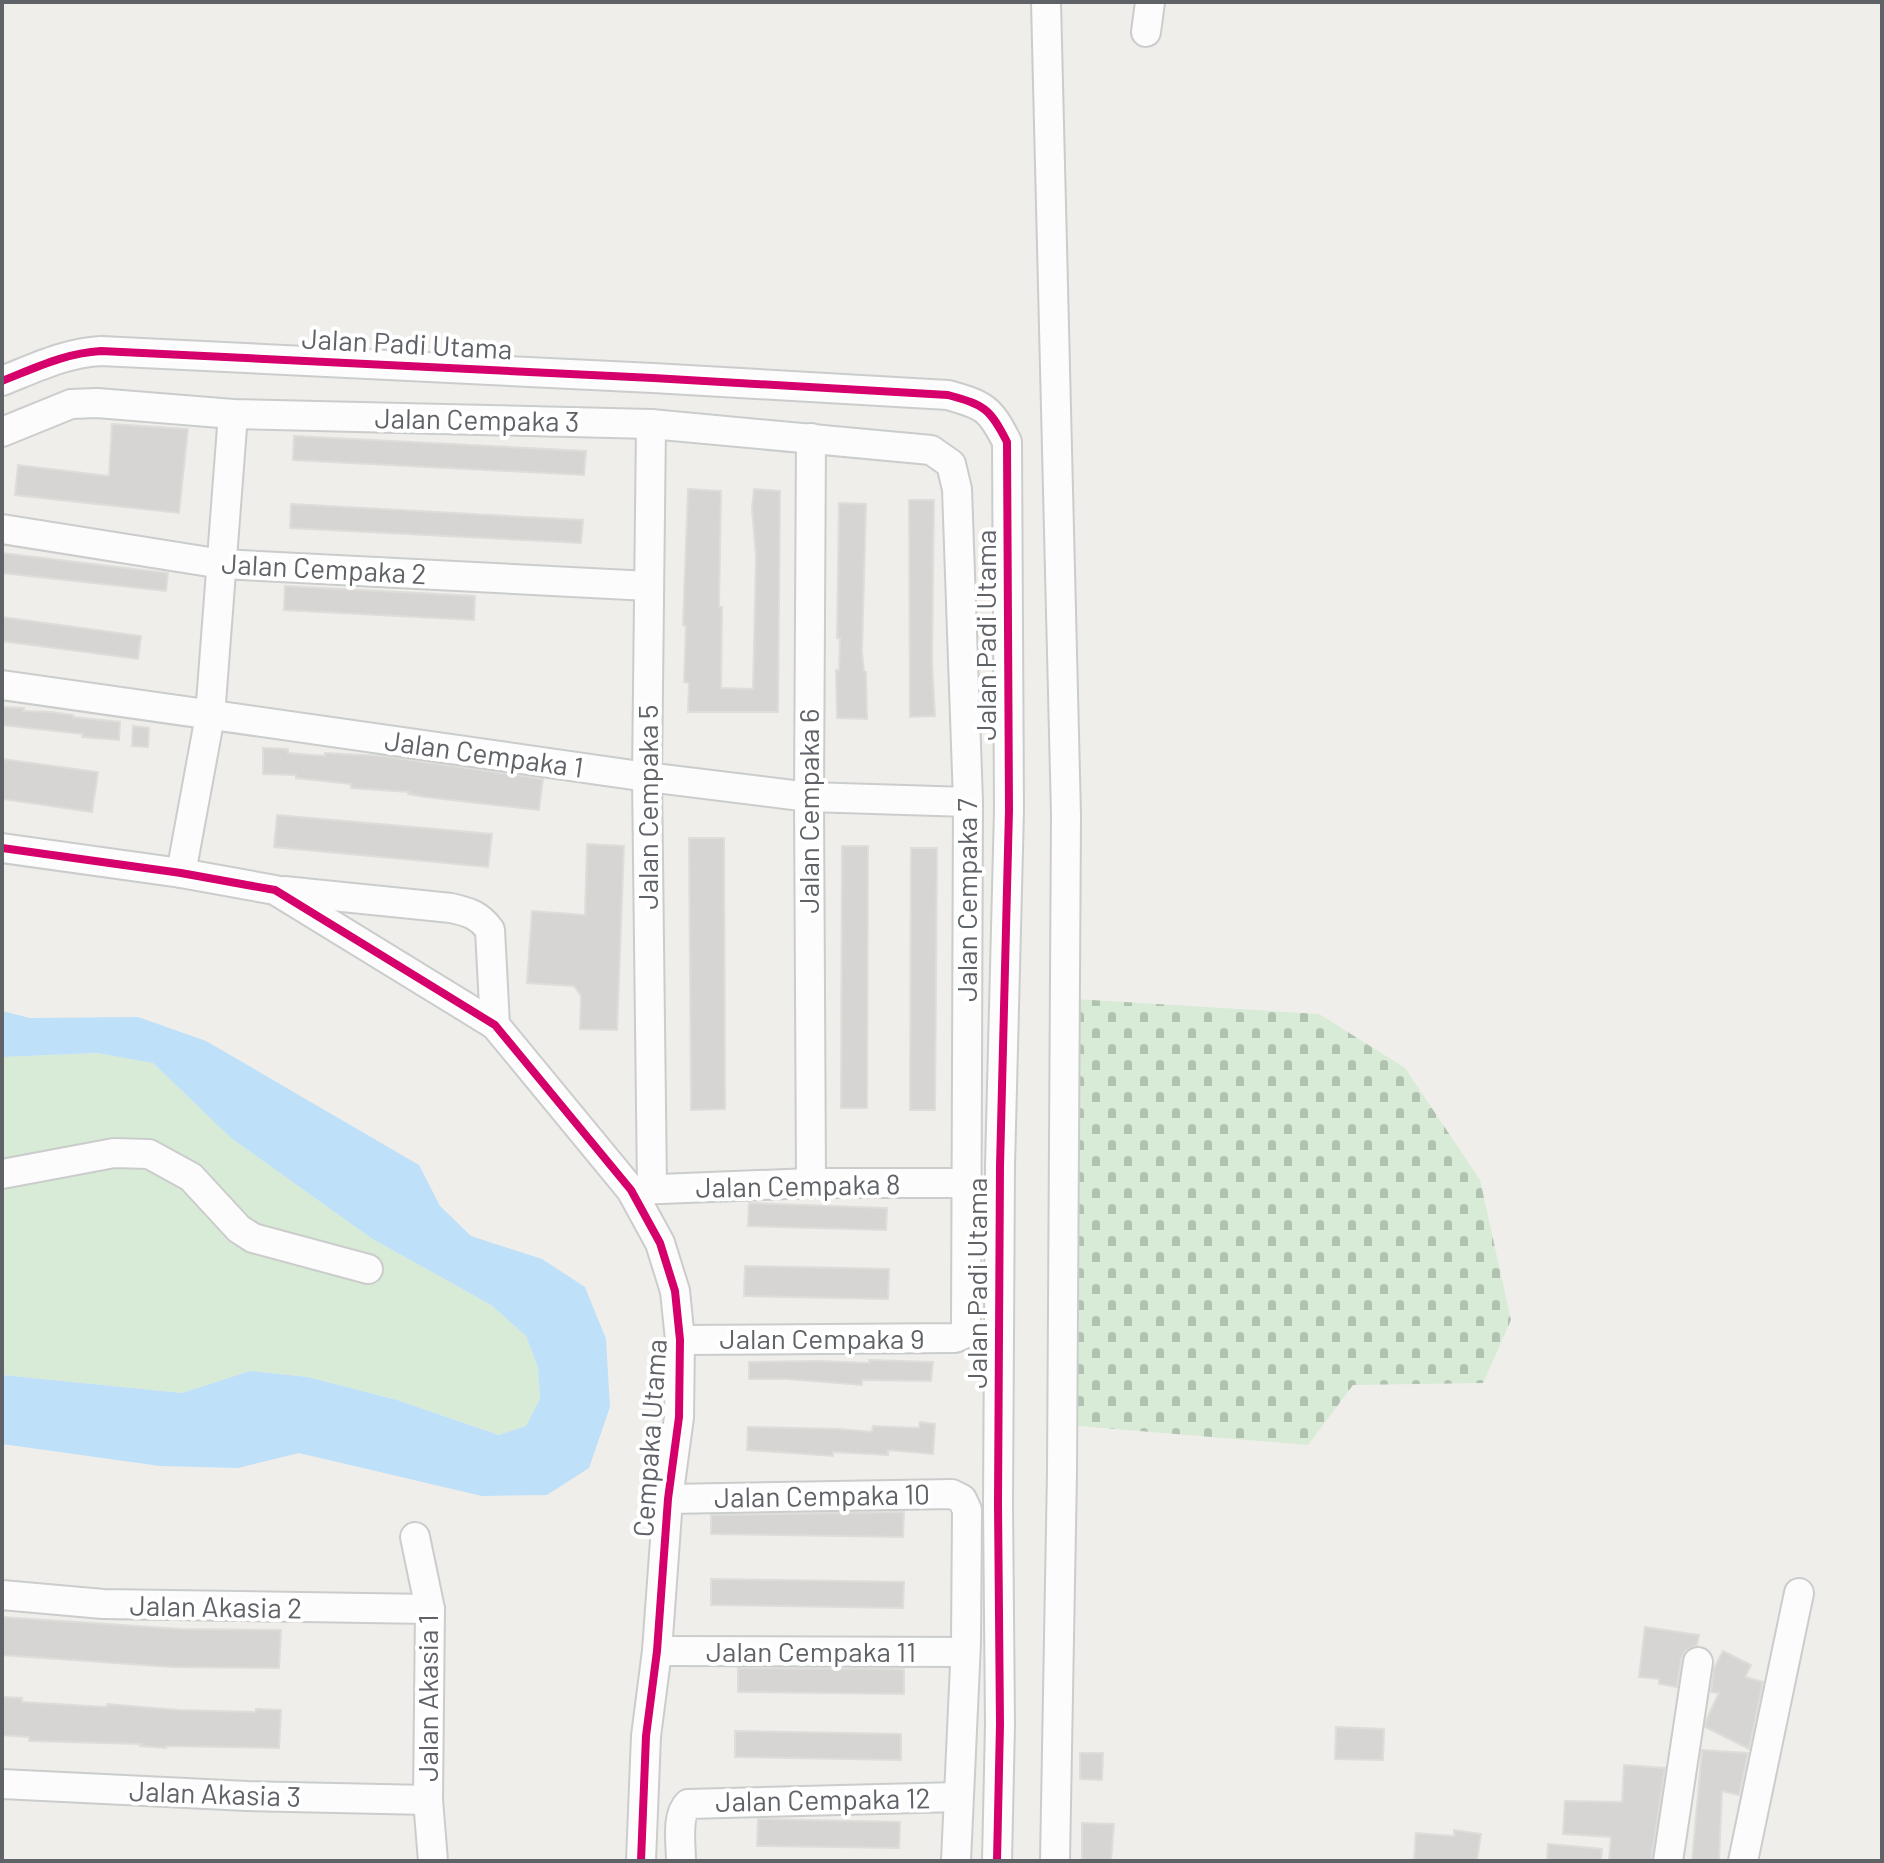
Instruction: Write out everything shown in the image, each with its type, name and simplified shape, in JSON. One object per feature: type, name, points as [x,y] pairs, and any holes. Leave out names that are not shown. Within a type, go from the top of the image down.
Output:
[{"type":"street","points":[[1046,2],[1066,815],[1062,1472],[1055,1861]]},
{"type":"street","points":[[1146,32],[1150,2]]},
{"type":"street","name":"Jalan Padi Utama","points":[[2,381],[58,358],[79,352],[101,351],[948,395],[977,403],[995,418],[1007,442],[1009,795],[1000,1197],[997,1861]]},
{"type":"street","name":"Jalan Cempaka 3","points":[[2,432],[71,404],[97,403],[233,414],[651,424],[931,450],[951,464]]},
{"type":"street","points":[[181,873],[210,716],[233,414]]},
{"type":"street","name":"Jalan Cempaka 5","points":[[641,1190],[651,424]]},
{"type":"street","name":"Jalan Cempaka 6","points":[[811,438],[811,1183]]},
{"type":"street","name":"Jalan Cempaka 7","points":[[951,464],[957,489],[968,802],[966,1329],[962,1335]]},
{"type":"street","name":"Jalan Cempaka 2","points":[[2,529],[222,564],[649,586]]},
{"type":"street","name":"Jalan Cempaka 1","points":[[2,685],[647,777],[809,797],[968,802]]},
{"type":"street","name":"Cempaka Utama","points":[[2,848],[181,873],[275,890],[495,1025],[641,1190],[672,1279],[680,1340],[679,1417],[668,1499],[657,1651],[646,1736],[641,1861]]},
{"type":"street","points":[[275,890],[472,912],[490,930],[495,1025]]},
{"type":"street","points":[[2,1174],[114,1153],[149,1154],[191,1177],[239,1229],[253,1238],[368,1269]]},
{"type":"street","name":"Jalan Cempaka 8","points":[[641,1190],[811,1183],[966,1183]]},
{"type":"street","name":"Jalan Cempaka 9","points":[[680,1340],[955,1338],[962,1335]]},
{"type":"street","name":"Jalan Cempaka 10","points":[[668,1499],[952,1494],[962,1499],[967,1510],[965,1652]]},
{"type":"street","name":"Jalan Akasia 1","points":[[415,1537],[430,1609],[428,1800],[433,1861]]},
{"type":"street","points":[[1743,1861],[1799,1593]]},
{"type":"street","name":"Jalan Akasia 2","points":[[2,1595],[103,1604],[430,1609]]},
{"type":"street","name":"Jalan Cempaka 11","points":[[657,1651],[965,1652]]},
{"type":"street","points":[[956,1861],[965,1652]]},
{"type":"street","points":[[1668,1861],[1698,1662]]},
{"type":"street","name":"Jalan Akasia 3","points":[[2,1784],[247,1796],[428,1800]]},
{"type":"street","name":"Jalan Cempaka 12","points":[[681,1861],[681,1817],[683,1808],[688,1804],[958,1797]]},
{"type":"green space","points":[[1059,998],[1319,1014],[1405,1068],[1480,1180],[1511,1320],[1483,1383],[1353,1385],[1308,1445],[1055,1424]]},
{"type":"green space","points":[[97,1053],[153,1063],[231,1138],[371,1238],[491,1305],[526,1336],[538,1368],[540,1399],[526,1426],[500,1435],[397,1400],[308,1377],[250,1371],[182,1393],[2,1375],[2,1057]]},
{"type":"water","points":[[2,1011],[30,1018],[138,1017],[206,1041],[419,1165],[440,1206],[471,1236],[542,1259],[585,1287],[606,1339],[610,1407],[589,1468],[547,1495],[482,1496],[299,1453],[238,1468],[160,1466],[2,1444],[2,1375],[182,1393],[250,1371],[308,1377],[397,1400],[499,1435],[526,1426],[540,1399],[538,1368],[526,1336],[491,1305],[371,1238],[231,1138],[153,1063],[97,1053],[2,1057]]},
{"type":"building","points":[[112,424],[188,429],[179,513],[15,495],[18,465],[109,476]]},
{"type":"building","points":[[294,436],[586,451],[584,475],[293,460]]},
{"type":"building","points":[[688,489],[721,491],[721,688],[753,689],[754,489],[780,491],[778,712],[688,712],[689,683],[684,682],[686,626],[683,625]]},
{"type":"building","points":[[909,500],[934,500],[932,662],[935,716],[910,717]]},
{"type":"building","points":[[839,503],[866,504],[862,651],[866,672],[867,719],[837,718]]},
{"type":"building","points":[[291,504],[583,520],[581,543],[290,528]]},
{"type":"building","points":[[2,553],[168,573],[166,591],[2,573]]},
{"type":"building","points":[[285,586],[475,596],[474,620],[284,610]]},
{"type":"building","points":[[2,617],[141,636],[138,659],[2,641]]},
{"type":"building","points":[[2,707],[120,722],[119,740],[2,725]]},
{"type":"building","points":[[133,726],[149,728],[148,747],[132,746]]},
{"type":"building","points":[[263,748],[325,756],[325,753],[382,756],[543,779],[539,810],[425,797],[409,792],[351,788],[351,784],[296,778],[296,775],[263,774]]},
{"type":"building","points":[[2,759],[98,772],[92,812],[2,799]]},
{"type":"building","points":[[277,815],[492,834],[488,867],[274,847]]},
{"type":"building","points":[[689,838],[724,838],[725,1109],[691,1110]]},
{"type":"building","points":[[587,844],[624,846],[617,1030],[580,1029],[581,996],[574,986],[527,983],[532,911],[585,915]]},
{"type":"building","points":[[842,846],[868,846],[867,1108],[841,1108]]},
{"type":"building","points":[[911,848],[937,848],[935,1110],[910,1110]]},
{"type":"building","points":[[749,1203],[887,1208],[886,1230],[748,1226]]},
{"type":"building","points":[[745,1266],[889,1269],[888,1299],[744,1296]]},
{"type":"building","points":[[869,1360],[933,1362],[931,1381],[862,1380],[862,1385],[749,1379],[749,1362],[869,1363]]},
{"type":"building","points":[[920,1422],[935,1424],[933,1454],[888,1450],[888,1455],[833,1452],[833,1456],[747,1450],[748,1427],[872,1432],[873,1426],[919,1428]]},
{"type":"building","points":[[904,1512],[903,1537],[711,1534],[711,1515]]},
{"type":"building","points":[[711,1579],[904,1582],[903,1608],[711,1605]]},
{"type":"building","points":[[2,1617],[182,1629],[281,1630],[279,1668],[172,1667],[2,1655]]},
{"type":"building","points":[[1645,1627],[1699,1635],[1697,1645],[1685,1651],[1681,1659],[1677,1687],[1659,1684],[1659,1679],[1639,1677]]},
{"type":"building","points":[[1723,1651],[1751,1665],[1745,1677],[1763,1682],[1749,1749],[1705,1727],[1719,1693],[1711,1692],[1714,1668]]},
{"type":"building","points":[[738,1668],[904,1669],[904,1694],[738,1692]]},
{"type":"building","points":[[2,1697],[22,1698],[22,1702],[107,1707],[107,1704],[179,1710],[281,1710],[279,1748],[166,1748],[141,1744],[29,1741],[29,1737],[2,1735]]},
{"type":"building","points":[[1336,1727],[1384,1729],[1383,1760],[1335,1759]]},
{"type":"building","points":[[735,1731],[901,1734],[901,1760],[735,1757]]},
{"type":"building","points":[[1702,1750],[1748,1753],[1739,1795],[1722,1791],[1719,1861],[1692,1861]]},
{"type":"building","points":[[1080,1753],[1103,1753],[1102,1780],[1080,1779]]},
{"type":"building","points":[[1624,1765],[1665,1768],[1651,1861],[1609,1861],[1611,1837],[1563,1834],[1565,1801],[1622,1802]]},
{"type":"building","points":[[758,1819],[900,1822],[899,1848],[757,1846]]},
{"type":"building","points":[[1082,1823],[1114,1824],[1111,1861],[1082,1861]]},
{"type":"building","points":[[1454,1830],[1481,1834],[1477,1861],[1414,1861],[1416,1833],[1454,1836]]},
{"type":"building","points":[[1548,1844],[1602,1849],[1601,1861],[1547,1861]]},
{"type":"cycle path","points":[[2,381],[63,358],[101,351],[948,395],[978,405],[996,422],[1007,442],[1009,810],[1000,1166],[1000,1724],[997,1861]]},
{"type":"cycle path","points":[[2,848],[181,873],[275,890],[495,1025],[631,1190],[660,1243],[675,1291],[680,1340],[679,1417],[668,1499],[657,1651],[646,1736],[641,1861]]}]
